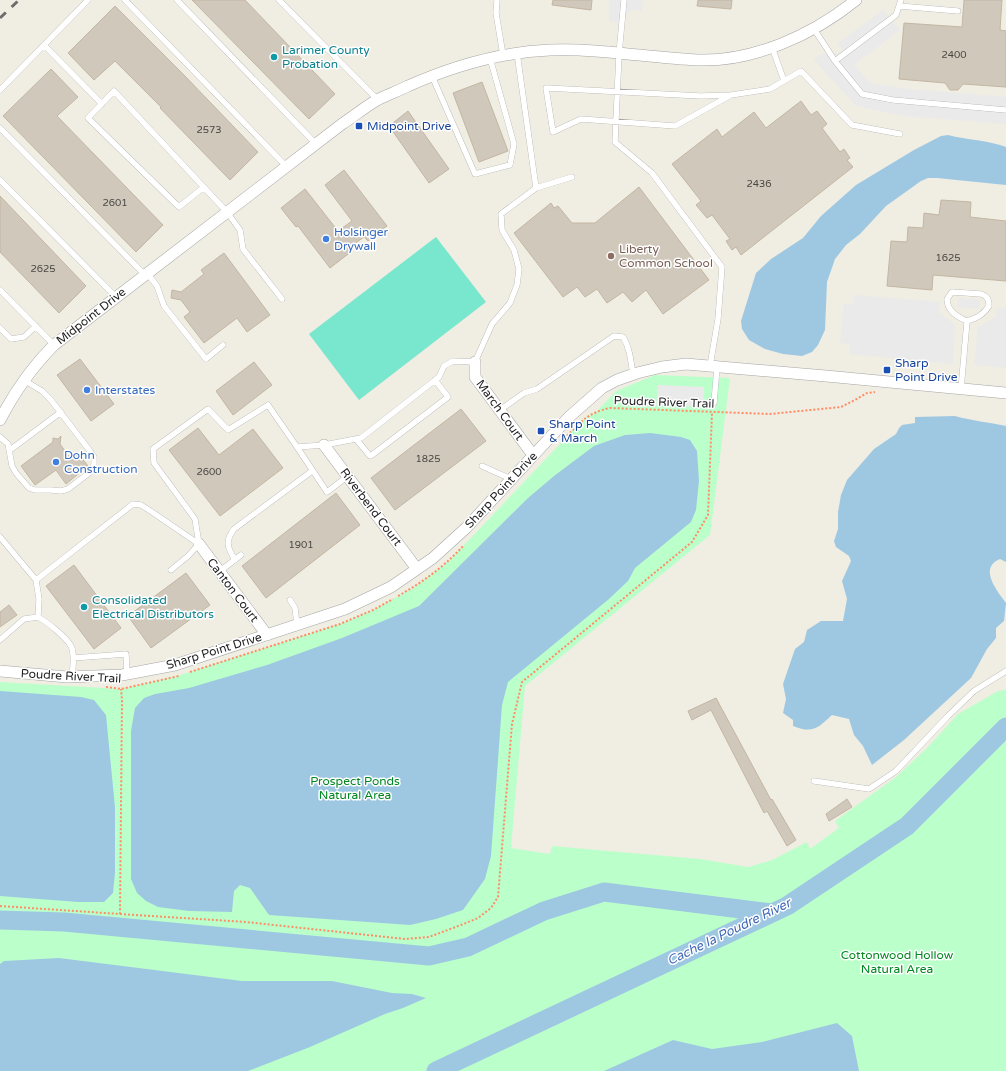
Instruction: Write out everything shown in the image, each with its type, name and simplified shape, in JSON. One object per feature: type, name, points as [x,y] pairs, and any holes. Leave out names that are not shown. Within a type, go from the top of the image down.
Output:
[{"type":"street","name":"Midpoint Drive","points":[[0,420],[24,380],[38,361],[54,345],[286,166],[342,124],[378,100],[432,76],[490,58],[517,52],[572,50],[699,60],[741,56],[772,48],[804,35],[841,12],[856,0]]},
{"type":"street","name":"March Court","points":[[475,362],[475,377],[533,455]]},
{"type":"street","name":"Sharp Point Drive","points":[[0,671],[72,677],[127,674],[175,665],[345,609],[391,587],[433,558],[466,528],[569,417],[602,388],[617,380],[662,367],[686,364],[714,366],[1006,393]]},
{"type":"street","name":"Riverbend Court","points":[[324,445],[417,569]]},
{"type":"street","name":"Canton Court","points":[[199,544],[268,635]]},
{"type":"lane","points":[[0,90],[88,0]]},
{"type":"lane","points":[[125,0],[286,166]]},
{"type":"lane","points":[[177,0],[316,144]]},
{"type":"lane","points":[[280,0],[378,100]]},
{"type":"lane","points":[[497,0],[496,13],[503,55]]},
{"type":"lane","points":[[624,0],[619,54],[615,142],[652,172],[722,267],[714,366],[714,403]]},
{"type":"lane","points":[[835,61],[896,15],[900,3],[958,11]]},
{"type":"lane","points":[[814,29],[835,61],[862,94],[894,100],[1006,110]]},
{"type":"lane","points":[[44,45],[102,104]]},
{"type":"lane","points":[[772,48],[784,81]]},
{"type":"lane","points":[[517,52],[536,188]]},
{"type":"lane","points":[[432,76],[475,174],[510,165],[514,144],[490,58]]},
{"type":"lane","points":[[731,95],[676,126],[581,119],[553,132],[546,88],[701,96],[731,95],[770,89],[801,70],[852,125],[900,134]]},
{"type":"lane","points":[[204,187],[179,207],[88,118],[114,91],[204,187],[227,212],[240,230],[244,249],[282,299]]},
{"type":"lane","points":[[0,128],[157,286],[164,306],[206,359],[223,345]]},
{"type":"lane","points":[[297,447],[324,445],[361,438],[439,377],[444,366],[453,361],[475,362],[492,324],[510,303],[517,285],[519,269],[514,250],[502,230],[501,214],[536,188],[572,177]]},
{"type":"lane","points":[[0,180],[116,297]]},
{"type":"lane","points":[[0,290],[54,345]]},
{"type":"lane","points":[[952,292],[981,294],[988,298],[989,306],[983,313],[978,317],[967,321],[958,317],[948,307],[947,299],[952,292]]},
{"type":"lane","points":[[960,389],[967,321]]},
{"type":"lane","points":[[0,328],[11,340],[24,337],[36,326]]},
{"type":"lane","points":[[500,410],[524,393],[537,389],[614,336],[623,337],[626,342],[634,375]]},
{"type":"lane","points":[[0,437],[8,444],[12,466],[28,488],[35,490],[61,491],[68,489],[89,473],[94,465],[94,457],[61,412],[42,391],[24,380]]},
{"type":"lane","points":[[356,439],[370,456],[372,455],[448,397],[435,380]]},
{"type":"lane","points":[[199,544],[195,519],[154,463],[153,449],[208,409],[228,430],[268,405],[326,492],[348,476]]},
{"type":"lane","points":[[10,450],[61,412]]},
{"type":"lane","points":[[482,466],[511,479]]},
{"type":"lane","points":[[235,560],[229,551],[228,543],[230,535],[234,529],[312,471]]},
{"type":"lane","points":[[36,580],[133,504],[141,505],[150,510],[199,544]]},
{"type":"lane","points":[[0,537],[36,580],[39,599],[38,617]]},
{"type":"lane","points":[[170,570],[188,556],[199,544]]},
{"type":"lane","points":[[220,572],[241,555]]},
{"type":"lane","points":[[290,600],[294,608],[296,625]]},
{"type":"lane","points":[[0,640],[24,619],[38,617],[50,625],[71,646],[73,658],[72,677]]},
{"type":"lane","points":[[73,658],[126,654],[127,674]]},
{"type":"lane","points":[[814,781],[869,790],[896,771],[974,691],[1006,671]]},
{"type":"path","name":"Poudre River Trail","points":[[563,440],[587,417],[597,411],[610,408],[770,414],[841,407],[867,393],[876,392]]},
{"type":"path","points":[[0,906],[246,922],[405,939],[429,937],[478,918],[491,908],[498,897],[512,724],[522,682],[692,542],[708,515],[712,413]]},
{"type":"path","points":[[188,673],[340,624],[373,610],[416,586],[450,560],[465,545]]},
{"type":"path","name":"Poudre River Trail","points":[[102,687],[121,689],[181,675]]},
{"type":"path","points":[[120,914],[121,689]]},
{"type":"green space","points":[[655,375],[730,378],[710,535],[525,686],[511,848],[550,854],[552,846],[700,859],[748,867],[772,860],[807,842],[810,849],[839,828],[835,821],[896,777],[927,748],[958,714],[998,691],[1006,690],[1006,1071],[0,1071],[0,682],[121,689],[174,677],[340,624],[373,610],[415,587],[450,560],[577,426],[597,411],[616,391]]},
{"type":"shaded area","points":[[609,0],[643,0],[642,11],[630,10],[619,23],[609,21]]},
{"type":"shaded area","points":[[883,10],[900,30],[854,65],[870,83],[909,89],[1006,97],[1006,124],[904,116],[856,106],[814,60],[821,54],[838,53],[843,50],[838,43]]},
{"type":"shaded area","points":[[948,135],[1006,147],[1006,185],[937,178],[928,178],[921,181],[886,206],[860,234],[846,245],[835,259],[827,282],[825,330],[818,345],[812,352],[802,356],[783,354],[765,349],[749,340],[742,329],[741,321],[756,273],[771,259],[803,238],[821,216],[856,185],[914,150],[941,136]]},
{"type":"shaded area","points":[[436,237],[486,302],[359,400],[309,334]]},
{"type":"shaded area","points":[[854,295],[939,302],[939,312],[955,325],[953,364],[850,354],[850,344],[840,343],[844,303],[853,304]]},
{"type":"shaded area","points":[[958,298],[980,300],[979,309],[957,307]]},
{"type":"shaded area","points":[[997,308],[1006,309],[1006,368],[974,365],[978,327],[996,317]]},
{"type":"shaded area","points":[[658,385],[704,387],[703,407],[656,405]]},
{"type":"shaded area","points":[[955,416],[1006,426],[1006,562],[1000,559],[990,568],[991,580],[1006,603],[1004,621],[996,628],[996,638],[987,649],[971,678],[904,740],[872,765],[863,746],[854,735],[849,719],[832,715],[815,728],[806,729],[793,726],[793,720],[783,713],[786,699],[783,684],[795,649],[804,642],[807,630],[821,621],[843,621],[847,599],[842,581],[851,561],[849,556],[836,547],[834,541],[838,529],[838,512],[841,495],[847,480],[874,449],[896,434],[902,425],[915,423],[915,417]]},
{"type":"shaded area","points":[[650,433],[681,437],[690,440],[697,451],[699,481],[696,510],[691,522],[635,568],[628,581],[609,599],[508,682],[502,705],[491,856],[485,879],[463,910],[436,919],[410,925],[269,915],[250,888],[240,885],[234,891],[232,912],[189,911],[158,907],[146,901],[137,893],[131,879],[131,731],[135,708],[144,698],[155,694],[189,688],[267,665],[342,638],[419,606],[528,498],[594,446],[625,435]]},
{"type":"shaded area","points":[[0,691],[81,697],[94,700],[106,715],[115,807],[115,873],[113,893],[104,902],[78,902],[0,896]]},
{"type":"shaded area","points":[[59,958],[242,981],[332,981],[392,993],[412,994],[426,998],[385,1014],[310,1047],[248,1071],[0,1071],[0,964],[4,961]]},
{"type":"shaded area","points":[[837,1023],[852,1036],[859,1071],[604,1071],[673,1040],[712,1049],[762,1042]]},
{"type":"building","name":"Larimer County Probation","points":[[192,0],[245,0],[335,94],[309,119]]},
{"type":"building","points":[[553,0],[592,0],[591,10],[552,5]]},
{"type":"building","points":[[698,0],[732,0],[731,9],[697,6]]},
{"type":"building","points":[[964,0],[1002,0],[1000,30],[1006,31],[1006,87],[963,84],[958,90],[950,90],[945,83],[899,79],[904,23],[962,27]]},
{"type":"building","points":[[115,6],[258,152],[230,180],[115,61],[94,80],[68,53]]},
{"type":"building","points":[[51,69],[78,97],[57,116],[163,225],[136,252],[3,116]]},
{"type":"building","points":[[482,82],[508,151],[479,162],[453,93]]},
{"type":"building","points":[[801,101],[811,115],[817,111],[827,124],[822,128],[840,152],[844,149],[850,158],[847,160],[853,167],[741,255],[736,247],[732,250],[726,241],[730,239],[712,215],[707,218],[696,205],[701,201],[672,164],[717,129],[722,137],[754,112],[766,128]]},
{"type":"building","points":[[408,111],[449,169],[429,183],[389,126]]},
{"type":"building","points":[[344,170],[387,226],[368,241],[364,237],[350,247],[352,251],[330,268],[298,226],[296,227],[281,208],[305,189],[338,231],[352,221],[325,185]]},
{"type":"building","name":"Liberty Common School","points":[[639,187],[709,280],[663,314],[646,290],[632,302],[623,292],[607,303],[597,289],[585,297],[577,287],[563,297],[514,233],[551,203],[554,208],[558,206],[572,223],[595,223]]},
{"type":"building","points":[[0,196],[86,286],[59,313],[0,252]]},
{"type":"building","points":[[941,200],[971,202],[970,217],[1006,221],[1006,281],[933,275],[932,290],[887,286],[891,241],[907,242],[908,227],[923,228],[924,213],[939,215]]},
{"type":"building","points":[[224,253],[270,315],[247,332],[237,318],[204,343],[184,317],[190,312],[181,300],[171,298],[172,290],[181,292],[204,274],[201,270]]},
{"type":"building","name":"Interstates","points":[[80,359],[114,404],[91,421],[57,375]]},
{"type":"building","points":[[254,362],[272,385],[233,415],[216,391]]},
{"type":"building","points":[[461,409],[486,441],[395,510],[371,478]]},
{"type":"building","points":[[198,428],[219,455],[253,429],[283,468],[220,516],[169,450]]},
{"type":"building","name":"Dohn Construction","points":[[61,436],[60,444],[70,458],[78,453],[88,466],[66,484],[56,470],[35,485],[21,466],[53,442],[53,438],[58,439]]},
{"type":"building","points":[[336,493],[360,525],[266,598],[242,566]]},
{"type":"building","name":"Consolidated Electrical Distributors","points":[[74,565],[121,628],[94,649],[46,586]]},
{"type":"building","points":[[186,573],[210,605],[151,648],[128,616]]},
{"type":"building","points":[[9,605],[17,615],[0,627],[0,612]]},
{"type":"building","points":[[716,698],[771,800],[772,799],[796,840],[787,846],[767,811],[764,813],[711,710],[692,720],[688,711]]},
{"type":"building","points":[[847,799],[852,807],[829,821],[826,814]]},
{"type":"waterway","name":"Cache la Poudre River","points":[[436,1071],[787,906],[907,826],[1006,727]]},
{"type":"waterway","points":[[0,920],[64,922],[429,956],[468,947],[544,911],[604,892],[772,913]]},
{"type":"railway","points":[[0,18],[19,0]]},
{"type":"place","name":"Larimer County Probation","points":[[274,57]]},
{"type":"place","name":"Midpoint Drive","points":[[359,126]]},
{"type":"place","name":"Holsinger Drywall","points":[[326,239]]},
{"type":"place","name":"Liberty Common School","points":[[611,256]]},
{"type":"place","name":"Sharp Point Drive","points":[[887,370]]},
{"type":"place","name":"Interstates","points":[[87,390]]},
{"type":"place","name":"Sharp Point & March","points":[[541,431]]},
{"type":"place","name":"Dohn Construction","points":[[56,462]]},
{"type":"place","name":"Consolidated Electrical Distributors","points":[[84,607]]},
{"type":"park label","name":"Prospect Ponds Natural Area","points":[[355,788]]},
{"type":"park label","name":"Cottonwood Hollow Natural Area","points":[[897,962]]}]
